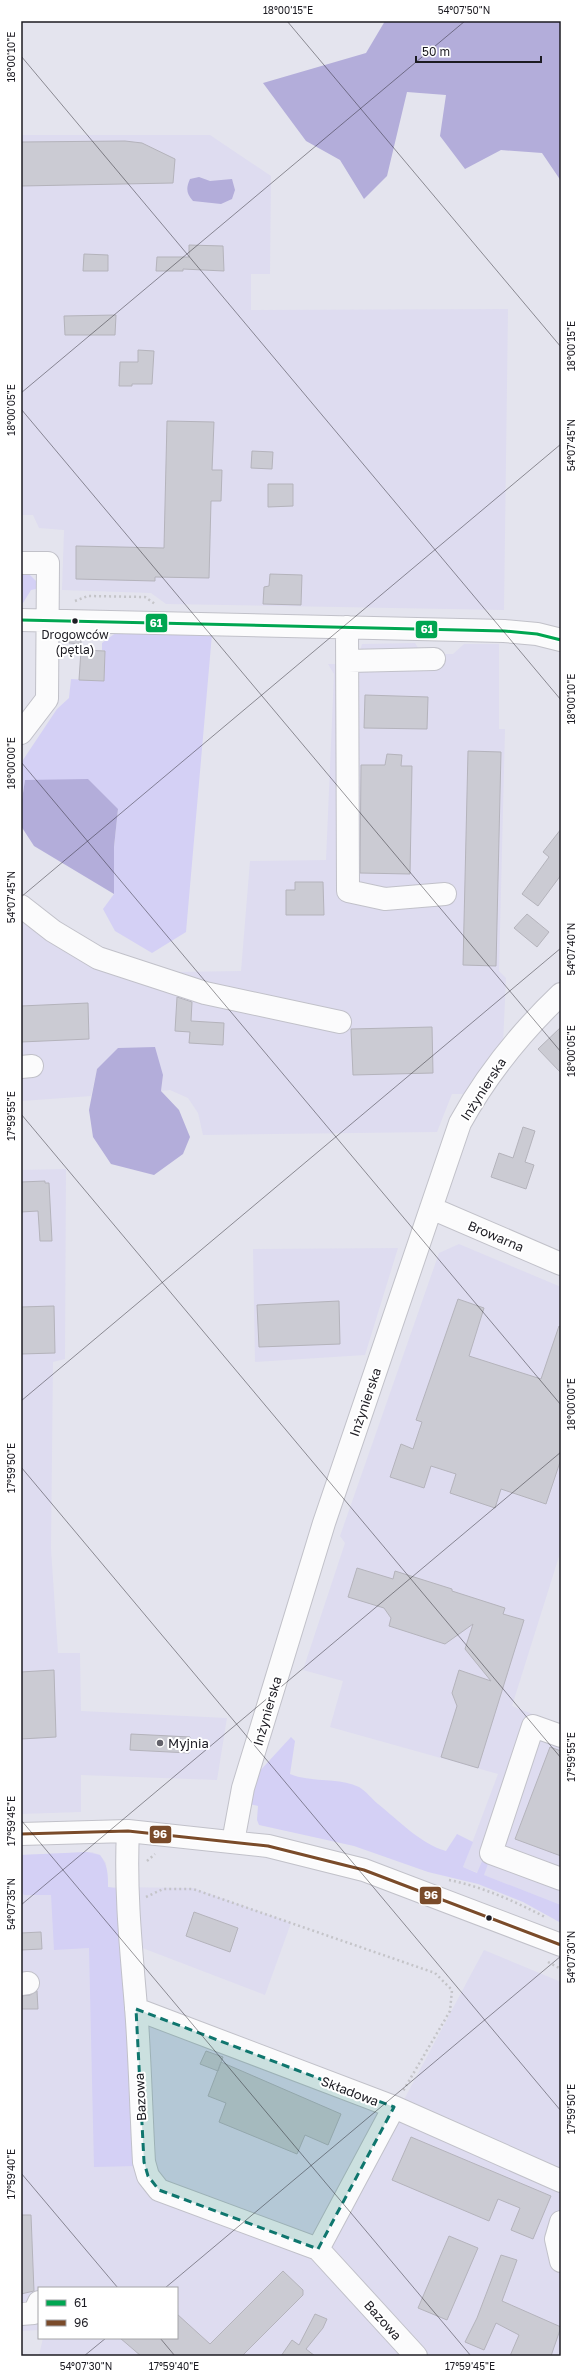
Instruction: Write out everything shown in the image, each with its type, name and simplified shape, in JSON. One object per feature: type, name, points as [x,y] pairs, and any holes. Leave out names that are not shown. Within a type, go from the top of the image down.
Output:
[{"type":"street","points":[[21,563],[48,563],[47,699],[21,733]]},
{"type":"street","points":[[21,620],[504,630],[537,634],[561,640]]},
{"type":"street","points":[[347,627],[348,891],[385,899],[445,894]]},
{"type":"street","points":[[348,661],[434,659]]},
{"type":"street","points":[[21,906],[53,931],[98,958],[205,993],[340,1022]]},
{"type":"street","name":"Inżynierska","points":[[233,1842],[243,1788],[292,1624],[460,1123],[478,1090],[531,1023],[561,994]]},
{"type":"street","name":"Browarna","points":[[431,1208],[561,1264]]},
{"type":"street","points":[[561,1736],[533,1726],[491,1853],[561,1879]]},
{"type":"street","points":[[21,1834],[128,1831],[233,1842],[298,1852],[364,1870],[555,1952]]},
{"type":"street","name":"Bazowa","points":[[128,1831],[126,1874],[127,1906],[136,2009],[144,2162],[148,2176],[160,2190],[318,2248],[416,2356]]},
{"type":"street","name":"Składowa","points":[[136,2009],[394,2107],[561,2181]]},
{"type":"street","points":[[318,2248],[394,2107]]},
{"type":"street","points":[[561,2222],[556,2239],[561,2261]]},
{"type":"street","points":[[21,2314],[34,2314],[38,2304]]},
{"type":"path","points":[[155,1849],[144,1862],[150,1856],[161,1852]]},
{"type":"path","points":[[127,1906],[163,1889],[193,1889],[434,1973],[452,1990],[450,2010],[394,2107]]},
{"type":"path","points":[[555,1952],[561,1965]]},
{"type":"path","points":[[542,1959],[561,1969]]},
{"type":"highlighted area","points":[[136,2009],[394,2107],[318,2249],[159,2190],[148,2176],[144,2162]]},
{"type":"shaded area","points":[[385,21],[561,21],[561,181],[542,153],[501,150],[465,169],[440,136],[446,95],[407,92],[387,176],[364,199],[340,160],[306,141],[263,83],[366,53]]},
{"type":"shaded area","points":[[21,135],[210,135],[271,176],[270,274],[251,274],[251,310],[508,309],[504,610],[166,604],[151,593],[62,590],[64,530],[39,528],[33,515],[21,515]]},
{"type":"shaded area","points":[[199,177],[210,181],[232,179],[235,190],[232,199],[221,204],[193,201],[187,190],[188,185],[190,179]]},
{"type":"shaded area","points":[[21,572],[27,572],[36,581],[36,589],[31,590],[23,603],[21,603]]},
{"type":"shaded area","points":[[117,632],[212,634],[186,932],[152,953],[115,931],[103,909],[114,894],[114,847],[118,809],[25,780],[21,806],[21,763],[57,709],[69,698],[71,679],[104,681],[105,651],[102,650],[102,643]]},
{"type":"shaded area","points":[[415,643],[422,654],[453,654],[464,644],[499,644],[499,729],[505,729],[499,971],[506,978],[503,1044],[466,1094],[452,1094],[437,1132],[203,1135],[198,1113],[188,1098],[170,1090],[161,1091],[163,1075],[97,1069],[91,1096],[21,1101],[21,919],[45,939],[175,972],[241,971],[250,861],[326,860],[334,674],[328,664],[356,664],[362,644]]},
{"type":"shaded area","points":[[88,779],[118,809],[114,847],[114,894],[34,846],[21,826],[21,806],[25,780]]},
{"type":"shaded area","points":[[155,1047],[163,1075],[161,1091],[179,1110],[190,1137],[183,1154],[154,1175],[111,1164],[93,1137],[89,1110],[97,1069],[118,1048]]},
{"type":"shaded area","points":[[66,1169],[65,1359],[53,1362],[51,1549],[58,1653],[80,1653],[81,1711],[227,1718],[217,1780],[81,1775],[81,1812],[21,1814],[21,1170]]},
{"type":"shaded area","points":[[459,1244],[561,1287],[561,1550],[512,1706],[561,1725],[561,1905],[463,1867],[498,1774],[330,1727],[343,1681],[303,1670],[345,1543],[340,1536],[439,1253]]},
{"type":"shaded area","points":[[398,1248],[365,1355],[255,1362],[253,1249]]},
{"type":"shaded area","points":[[291,1737],[295,1741],[290,1774],[298,1777],[342,1782],[359,1787],[410,1831],[437,1848],[446,1851],[457,1834],[473,1842],[463,1867],[477,1873],[483,1859],[489,1861],[484,1875],[561,1905],[561,1923],[523,1902],[478,1884],[428,1872],[354,1846],[259,1825],[257,1820],[258,1806],[249,1804],[256,1775]]},
{"type":"shaded area","points":[[87,1852],[100,1855],[107,1870],[108,1887],[119,1889],[131,2122],[137,2166],[94,2167],[89,1948],[54,1950],[51,1895],[24,1895],[21,1891],[21,1855]]},
{"type":"shaded area","points":[[92,1852],[100,1855],[106,1863],[108,1887],[193,1888],[291,1923],[265,1995],[132,1944],[137,2008],[399,2109],[484,1950],[561,1982],[561,2356],[39,2356],[43,2339],[178,2339],[178,2287],[38,2287],[38,2330],[21,2331],[21,1855]]},
{"type":"building","points":[[125,141],[142,143],[175,159],[173,183],[21,186],[21,142]]},
{"type":"building","points":[[189,245],[223,246],[224,271],[183,269],[183,271],[156,271],[157,257],[189,257]]},
{"type":"building","points":[[84,254],[108,255],[108,271],[83,271]]},
{"type":"building","points":[[116,315],[115,335],[65,335],[64,316]]},
{"type":"building","points":[[138,350],[154,351],[152,384],[132,384],[132,386],[119,386],[120,362],[138,362]]},
{"type":"building","points":[[167,421],[214,422],[212,470],[222,470],[221,501],[211,501],[209,578],[155,577],[155,581],[76,579],[76,546],[164,548]]},
{"type":"building","points":[[252,451],[273,452],[272,469],[251,468]]},
{"type":"building","points":[[268,484],[293,484],[293,506],[268,507]]},
{"type":"building","points":[[270,574],[302,575],[301,605],[263,604],[264,587],[269,586]]},
{"type":"building","points":[[69,634],[81,634],[81,644],[69,643]]},
{"type":"building","points":[[81,650],[105,651],[104,681],[79,680]]},
{"type":"building","points":[[365,695],[428,697],[427,729],[364,728]]},
{"type":"building","points":[[468,751],[501,752],[496,966],[463,965]]},
{"type":"building","points":[[387,754],[402,755],[401,766],[412,766],[410,874],[360,873],[361,765],[385,765]]},
{"type":"building","points":[[561,829],[561,875],[538,906],[522,894],[549,857],[543,852]]},
{"type":"building","points":[[295,882],[323,882],[324,915],[286,915],[286,890],[295,890]]},
{"type":"building","points":[[527,914],[549,932],[537,947],[514,928]]},
{"type":"building","points":[[177,997],[192,1002],[191,1021],[224,1023],[223,1045],[189,1043],[190,1032],[175,1031]]},
{"type":"building","points":[[88,1003],[89,1039],[21,1042],[21,1006]]},
{"type":"building","points":[[432,1027],[433,1073],[353,1075],[351,1029]]},
{"type":"building","points":[[561,1027],[561,1073],[538,1049]]},
{"type":"building","points":[[523,1127],[535,1131],[525,1162],[534,1165],[526,1189],[491,1177],[499,1153],[513,1158]]},
{"type":"building","points":[[45,1181],[45,1183],[49,1183],[52,1241],[40,1241],[38,1211],[21,1212],[21,1182]]},
{"type":"building","points":[[458,1299],[484,1308],[469,1356],[541,1379],[559,1326],[561,1327],[561,1459],[546,1504],[501,1489],[495,1508],[450,1493],[456,1474],[431,1466],[424,1488],[390,1477],[401,1444],[413,1449],[422,1422],[416,1420]]},
{"type":"building","points":[[339,1301],[340,1344],[259,1347],[257,1305]]},
{"type":"building","points":[[54,1306],[55,1353],[21,1354],[21,1307]]},
{"type":"building","points":[[357,1568],[393,1579],[395,1571],[505,1608],[503,1614],[524,1620],[478,1768],[441,1757],[457,1706],[452,1693],[459,1670],[491,1681],[465,1649],[473,1624],[445,1644],[389,1626],[391,1618],[384,1608],[348,1597]]},
{"type":"building","points":[[54,1670],[56,1737],[21,1739],[21,1672]]},
{"type":"building","name":"Myjnia","points":[[131,1734],[190,1737],[189,1753],[130,1750]]},
{"type":"building","points":[[550,1747],[561,1751],[561,1856],[515,1839]]},
{"type":"building","points":[[194,1912],[238,1928],[230,1952],[186,1936]]},
{"type":"building","points":[[41,1932],[42,1949],[21,1950],[21,1933]]},
{"type":"building","points":[[37,1991],[38,2009],[21,2009],[21,1996],[30,1995]]},
{"type":"building","points":[[206,2051],[223,2057],[218,2071],[200,2064]]},
{"type":"building","points":[[221,2062],[341,2114],[328,2145],[305,2135],[297,2154],[219,2122],[226,2103],[208,2096]]},
{"type":"building","points":[[411,2137],[551,2196],[533,2239],[511,2230],[520,2208],[498,2199],[489,2221],[392,2180]]},
{"type":"building","points":[[21,2215],[31,2215],[34,2291],[21,2294]]},
{"type":"building","points":[[449,2236],[478,2248],[447,2320],[418,2308]]},
{"type":"building","points":[[501,2255],[517,2260],[502,2301],[561,2327],[551,2356],[510,2356],[519,2335],[496,2323],[484,2350],[465,2342],[477,2318]]},
{"type":"building","points":[[283,2271],[303,2290],[303,2295],[242,2356],[141,2356],[121,2339],[178,2339],[178,2315],[210,2344]]},
{"type":"building","points":[[315,2314],[327,2319],[323,2328],[306,2349],[315,2356],[281,2356],[292,2340],[299,2345]]},
{"type":"transit line","name":"61","points":[[21,620],[504,631],[537,634],[561,640]]},
{"type":"transit line","name":"96","points":[[21,1834],[128,1831],[268,1846],[364,1870],[561,1945]]},
{"type":"place","name":"Drogowców (pętla)","points":[[75,621]]},
{"type":"place","name":"Myjnia","points":[[160,1743]]}]
